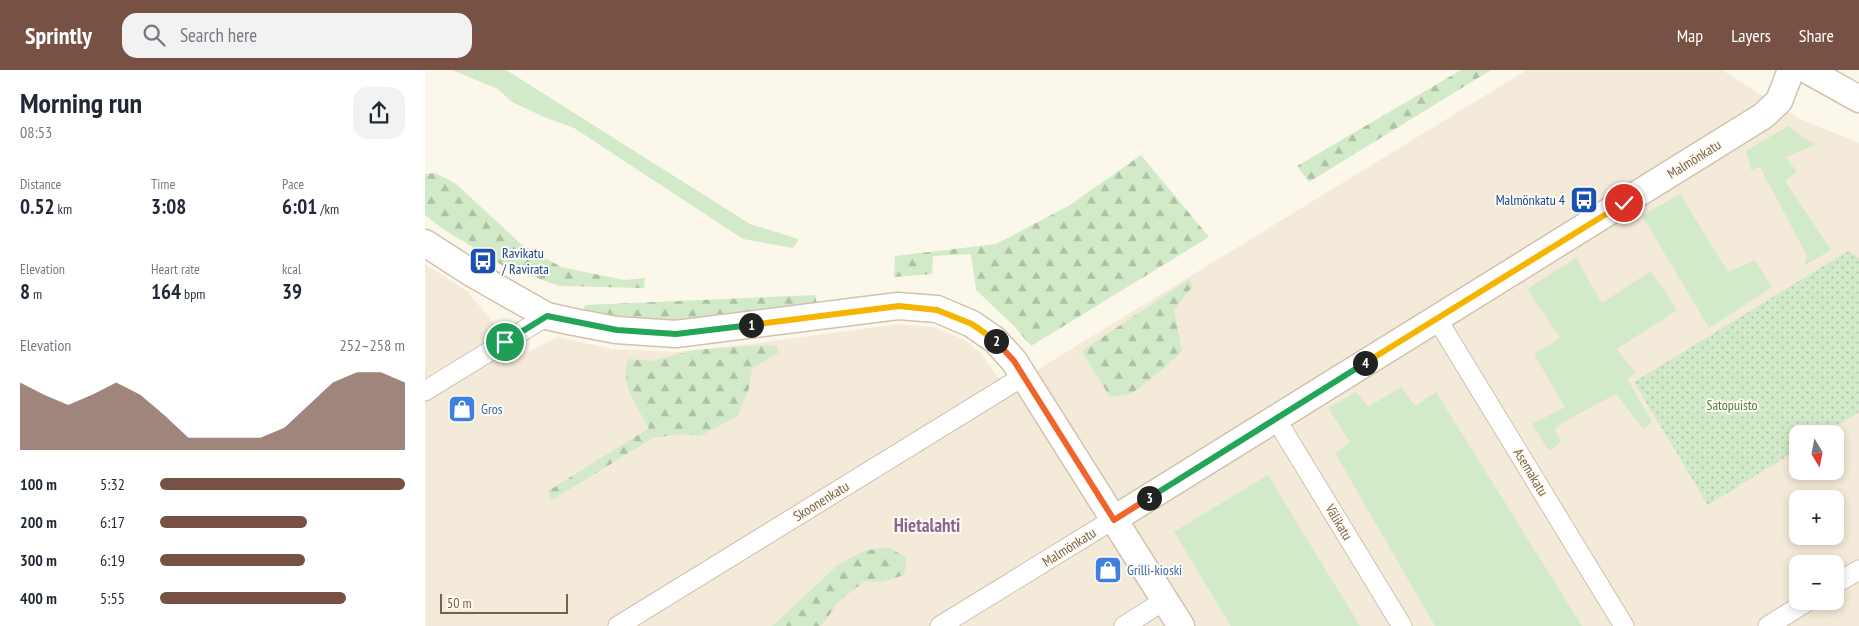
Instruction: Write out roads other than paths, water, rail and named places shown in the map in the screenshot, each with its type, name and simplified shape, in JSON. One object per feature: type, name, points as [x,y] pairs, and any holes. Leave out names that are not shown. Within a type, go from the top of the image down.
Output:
[{"type":"street","name":"Malmönkatu","points":[[941,626],[1763,116],[1779,101],[1791,70]]},
{"type":"street","points":[[1807,70],[1859,99]]},
{"type":"street","points":[[425,243],[473,274],[547,316],[617,330],[676,334],[899,306],[937,310],[972,324],[995,340],[1014,361],[1181,626]]},
{"type":"street","points":[[425,391],[547,316]]},
{"type":"street","name":"Asemakatu","points":[[1437,319],[1624,626]]},
{"type":"street","name":"Skoonenkatu","points":[[618,626],[1024,376]]},
{"type":"street","name":"Välikatu","points":[[1276,419],[1402,626]]},
{"type":"street","points":[[1844,579],[1859,570]]},
{"type":"street","points":[[1124,626],[1165,600]]},
{"type":"street","points":[[1767,626],[1793,610]]},
{"type":"place","name":"Malmönkatu 4","points":[[1584,200]]},
{"type":"place","name":"Ravikatu / Ravirata","points":[[483,261]]},
{"type":"place","name":"Gros","points":[[462,409]]},
{"type":"place","name":"Grilli-kioski","points":[[1108,570]]},
{"type":"district","name":"Hietalahti","points":[[927,525]]},
{"type":"park label","name":"Satopuisto","points":[[1732,405]]}]
